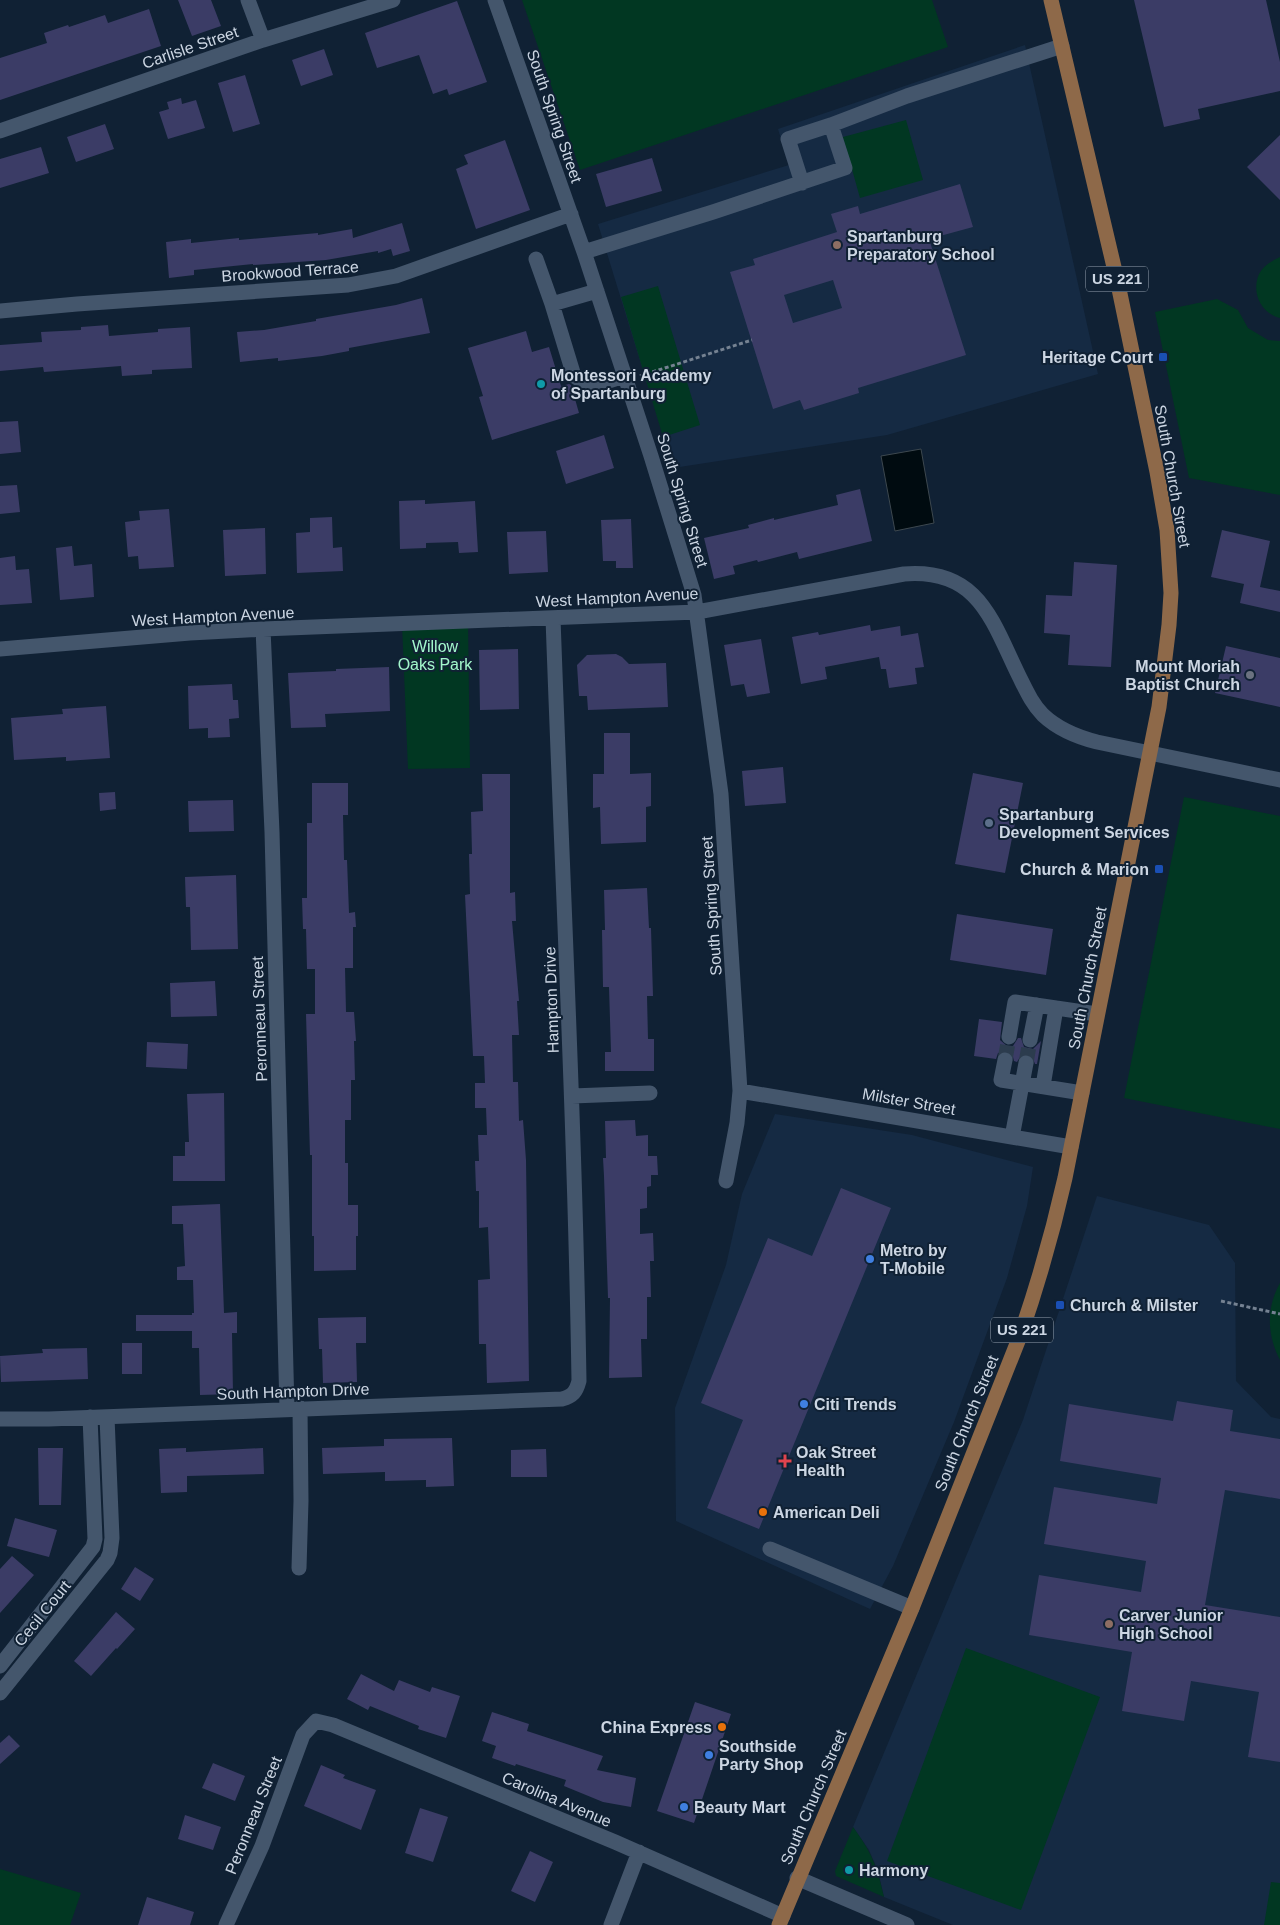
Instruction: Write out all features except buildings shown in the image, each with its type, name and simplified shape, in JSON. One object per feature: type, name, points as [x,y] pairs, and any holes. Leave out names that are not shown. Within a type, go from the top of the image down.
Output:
[{"type":"main road","name":"South Church Street","points":[[781,1920],[912,1608],[1034,1297],[1056,1218],[1159,706],[1169,625],[1170,561],[1167,530],[1157,472],[1118,284],[1051,0]]},
{"type":"street","points":[[248,0],[263,40]]},
{"type":"street","name":"Carlisle Street","points":[[0,130],[263,40],[394,0]]},
{"type":"street","name":"South Spring Street","points":[[495,0],[597,291],[631,376],[694,596],[721,794],[740,1091],[738,1123],[726,1181]]},
{"type":"street","points":[[802,183],[788,139],[907,96],[1062,46]]},
{"type":"street","points":[[584,252],[845,168],[830,125]]},
{"type":"street","name":"Brookwood Terrace","points":[[0,311],[68,304],[372,282],[396,276],[571,214]]},
{"type":"street","points":[[536,259],[574,376],[585,383],[596,385],[631,376]]},
{"type":"street","points":[[552,304],[597,291]]},
{"type":"street","name":"West Hampton Avenue","points":[[0,649],[190,633],[263,629],[697,612],[904,574],[921,573],[938,575],[954,581],[968,590],[980,602],[990,616],[1030,698],[1043,715],[1058,728],[1077,737],[1280,780]]},
{"type":"street","name":"Hampton Drive","points":[[552,618],[572,1096],[579,1381]]},
{"type":"street","name":"Peronneau Street","points":[[263,629],[294,1408],[301,1501],[299,1568]]},
{"type":"street","points":[[1009,1037],[1015,1002],[1097,1014]]},
{"type":"street","points":[[1030,1040],[1037,1005]]},
{"type":"street","points":[[1043,1086],[1056,1008]]},
{"type":"street","points":[[1005,1060],[1001,1080],[1082,1093]]},
{"type":"street","points":[[1012,1136],[1026,1063]]},
{"type":"street","name":"Milster Street","points":[[740,1091],[1071,1146]]},
{"type":"street","points":[[572,1096],[650,1092]]},
{"type":"street","name":"South Hampton Drive","points":[[0,1419],[562,1398],[571,1396],[577,1390],[579,1381]]},
{"type":"street","points":[[90,1417],[95,1539],[93,1547],[110,1553],[112,1538],[107,1416]]},
{"type":"street","name":"Cecil Court","points":[[0,1666],[93,1547]]},
{"type":"street","points":[[770,1549],[912,1608]]},
{"type":"street","name":"Cecil Court","points":[[0,1693],[107,1560],[110,1553]]},
{"type":"street","name":"Peronneau Street","points":[[226,1925],[262,1846],[303,1735],[316,1721]]},
{"type":"street","name":"Carolina Avenue","points":[[316,1721],[333,1725],[638,1852],[781,1920]]},
{"type":"street","points":[[611,1925],[638,1852]]},
{"type":"street","points":[[798,1878],[907,1925]]},
{"type":"path","points":[[631,376],[752,340]]},
{"type":"path","points":[[1221,1301],[1280,1314]]},
{"type":"shaded area","name":"Spartanburg Preparatory School","points":[[1025,45],[1098,374],[887,435],[673,468],[598,224],[789,165],[778,129]]},
{"type":"shaded area","points":[[921,449],[934,523],[895,531],[881,456]]},
{"type":"shaded area","points":[[775,1114],[912,1135],[1033,1167],[1027,1206],[1007,1278],[954,1422],[893,1566],[870,1609],[676,1521],[675,1408],[726,1265],[742,1194]]},
{"type":"shaded area","name":"Carver Junior High School","points":[[1097,1196],[1209,1225],[1235,1263],[1236,1381],[1271,1417],[1280,1419],[1280,1925],[953,1925],[884,1897],[878,1871],[869,1850],[853,1827],[1023,1420]]},
{"type":"green space","points":[[522,0],[932,0],[948,47],[580,170]]},
{"type":"green space","points":[[906,120],[923,180],[860,198],[843,137]]},
{"type":"green space","points":[[1280,257],[1280,318],[1263,307],[1259,301],[1256,288],[1261,271]]},
{"type":"green space","points":[[658,286],[700,425],[663,437],[621,297]]},
{"type":"green space","points":[[1217,299],[1238,310],[1248,328],[1268,340],[1280,341],[1280,495],[1189,478],[1155,312]]},
{"type":"green space","name":"Willow Oaks Park","points":[[468,621],[470,768],[408,769],[402,624]]},
{"type":"green space","points":[[1184,797],[1280,816],[1280,1129],[1124,1098]]},
{"type":"green space","points":[[1280,1283],[1280,1360],[1273,1341],[1270,1312],[1275,1292]]},
{"type":"green space","points":[[966,1648],[1100,1697],[1021,1910],[887,1861]]},
{"type":"green space","points":[[853,1827],[873,1860],[884,1897],[836,1876],[835,1871]]},
{"type":"green space","points":[[0,1869],[81,1893],[70,1925],[0,1925]]},
{"type":"green space","points":[[1271,1882],[1280,1883],[1280,1925],[1264,1925]]},
{"type":"tunnel","points":[[1005,1060],[1009,1037]]},
{"type":"tunnel","points":[[1026,1063],[1030,1040]]},
{"type":"place","name":"Spartanburg Preparatory School","points":[[837,245]]},
{"type":"place","name":"Heritage Court","points":[[1163,357]]},
{"type":"place","name":"Montessori Academy of Spartanburg","points":[[541,384]]},
{"type":"place","name":"Mount Moriah Baptist Church","points":[[1250,675]]},
{"type":"place","name":"Spartanburg Development Services","points":[[989,823]]},
{"type":"place","name":"Church & Marion","points":[[1159,869]]},
{"type":"place","name":"Metro by T-Mobile","points":[[870,1259]]},
{"type":"place","name":"Church & Milster","points":[[1060,1305]]},
{"type":"place","name":"Citi Trends","points":[[804,1404]]},
{"type":"place","name":"Oak Street Health","points":[[785,1461]]},
{"type":"place","name":"American Deli","points":[[763,1512]]},
{"type":"place","name":"Carver Junior High School","points":[[1109,1624]]},
{"type":"place","name":"China Express","points":[[722,1727]]},
{"type":"place","name":"Southside Party Shop","points":[[709,1755]]},
{"type":"place","name":"Beauty Mart","points":[[684,1807]]},
{"type":"place","name":"Harmony","points":[[849,1870]]}]
